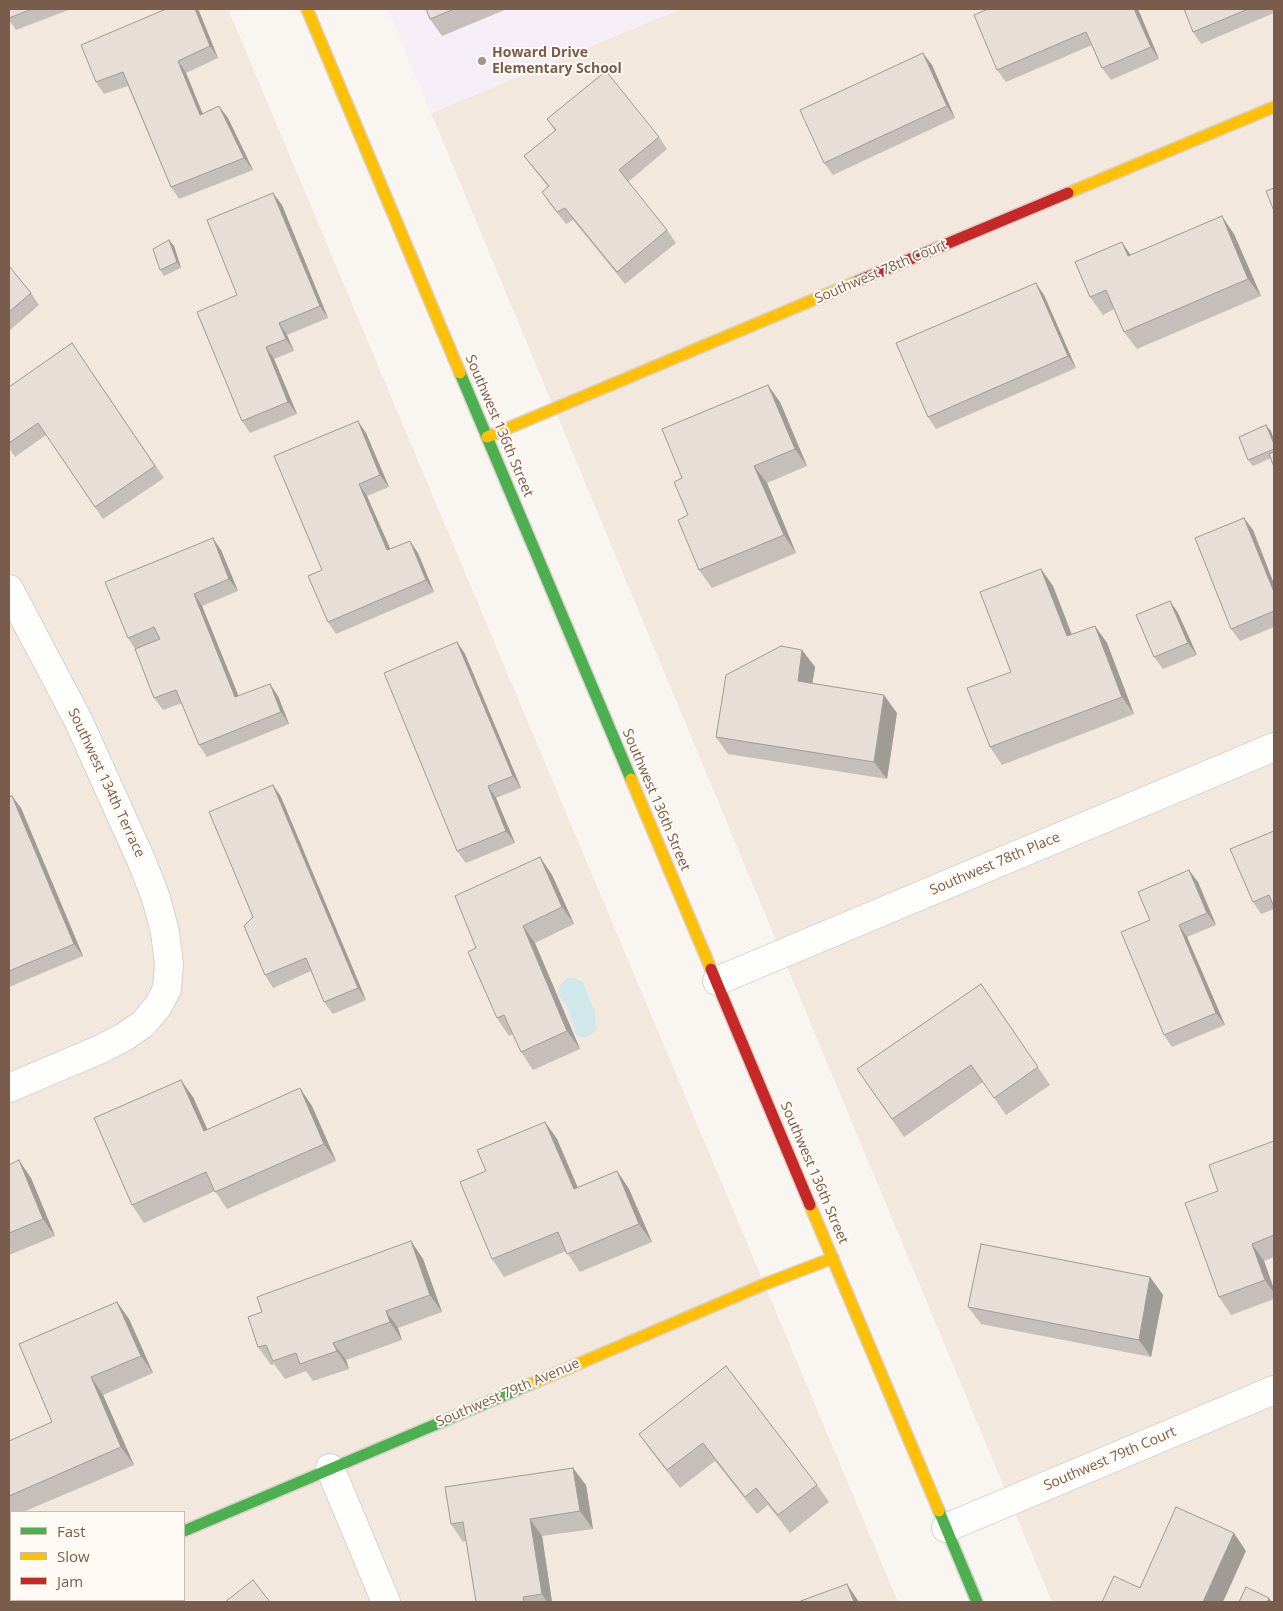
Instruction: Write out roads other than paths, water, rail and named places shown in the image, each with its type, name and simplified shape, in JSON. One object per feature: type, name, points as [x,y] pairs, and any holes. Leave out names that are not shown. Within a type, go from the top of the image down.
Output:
[{"type":"street","name":"Southwest 136th Street","points":[[307,9],[978,1602]]},
{"type":"street","name":"Southwest 78th Court","points":[[487,437],[1274,107]]},
{"type":"street","name":"Southwest 134th Terrace","points":[[9,589],[48,660],[82,729],[156,898],[165,932],[169,964],[167,989],[158,1006],[143,1024],[124,1037],[9,1088]]},
{"type":"street","name":"Southwest 78th Place","points":[[717,981],[1274,747]]},
{"type":"street","name":"Southwest 79th Avenue","points":[[185,1531],[765,1284],[833,1258]]},
{"type":"street","name":"Southwest 79th Court","points":[[946,1528],[1274,1390]]},
{"type":"street","points":[[330,1468],[386,1602]]},
{"type":"water","points":[[568,978],[575,978],[583,982],[595,1012],[596,1030],[585,1038],[576,1035],[567,1006],[558,994],[559,986]]},
{"type":"place","name":"Howard Drive Elementary School","points":[[482,61]]}]
